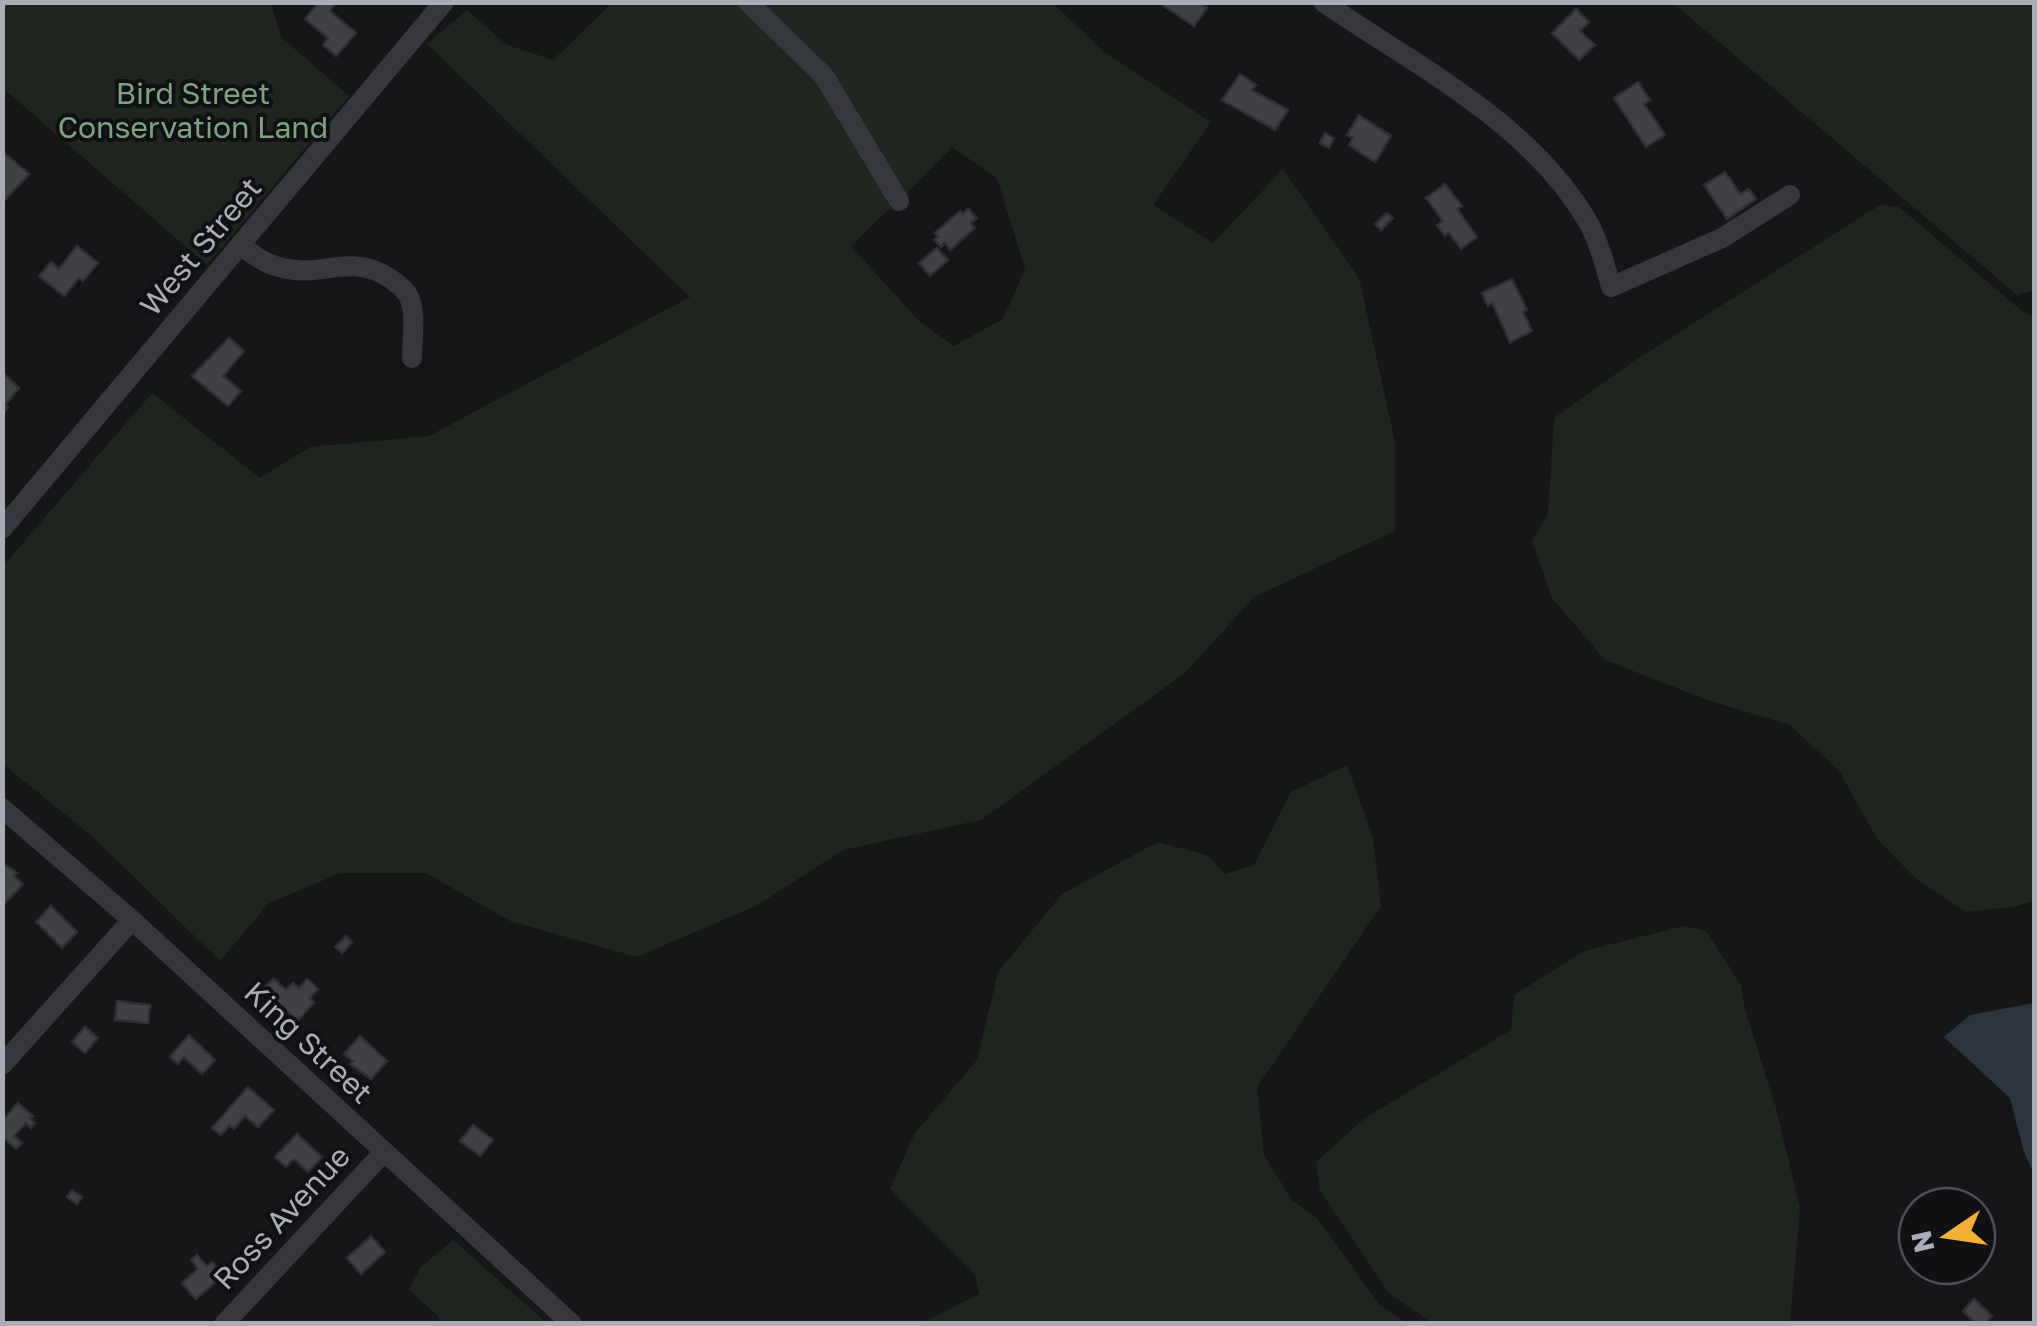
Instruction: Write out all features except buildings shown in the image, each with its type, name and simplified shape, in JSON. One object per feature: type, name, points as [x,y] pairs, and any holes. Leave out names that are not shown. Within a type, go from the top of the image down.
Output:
[{"type":"street","name":"West Street","points":[[2,529],[444,2]]},
{"type":"street","points":[[748,2],[824,76],[900,201]]},
{"type":"street","points":[[1322,2],[1505,126],[1545,162],[1588,224],[1611,288],[1722,238],[1790,195]]},
{"type":"street","points":[[242,246],[254,256],[285,269],[347,264],[366,266],[388,277],[408,292],[412,358]]},
{"type":"street","name":"King Street","points":[[2,808],[132,920],[572,1324]]},
{"type":"street","points":[[2,1065],[132,920]]},
{"type":"street","name":"Ross Avenue","points":[[224,1324],[383,1153]]},
{"type":"green space","name":"Bird Street Conservation Land","points":[[2,3],[271,3],[281,37],[349,96],[207,265],[3,88]]},
{"type":"green space","points":[[612,3],[743,3],[821,77],[895,203],[851,246],[920,322],[954,346],[1003,319],[1025,269],[997,178],[952,147],[899,201],[824,76],[748,3],[1053,3],[1104,52],[1211,122],[1153,205],[1213,243],[1283,169],[1359,278],[1395,442],[1395,531],[1254,597],[1185,673],[981,820],[843,850],[756,906],[637,957],[510,921],[426,873],[340,873],[268,904],[220,961],[93,837],[3,764],[3,566],[152,393],[260,478],[310,447],[429,436],[690,297],[427,44],[467,10],[507,45],[553,60]]},
{"type":"green space","points":[[1673,3],[2034,3],[2034,290],[2017,295]]},
{"type":"green space","points":[[1880,205],[1899,207],[2034,317],[2034,901],[2012,907],[1966,912],[1915,878],[1877,839],[1840,772],[1790,725],[1707,700],[1605,660],[1552,598],[1532,541],[1548,513],[1554,418],[1637,359]]},
{"type":"green space","points":[[1347,765],[1373,838],[1381,906],[1257,1087],[1264,1155],[1292,1200],[1316,1217],[1380,1305],[1407,1323],[922,1323],[979,1294],[975,1274],[890,1189],[915,1133],[977,1060],[998,972],[1062,894],[1158,842],[1207,855],[1225,874],[1254,865],[1291,792]]},
{"type":"green space","points":[[1684,926],[1706,931],[1741,985],[1776,1108],[1800,1208],[1790,1323],[1432,1323],[1389,1293],[1320,1191],[1316,1162],[1365,1118],[1511,1030],[1514,995],[1584,951]]},
{"type":"green space","points":[[453,1240],[547,1323],[440,1323],[438,1316],[409,1290],[420,1268]]},
{"type":"shaded area","points":[[2034,1003],[2034,1174],[2010,1098],[1944,1037],[1970,1015]]}]
